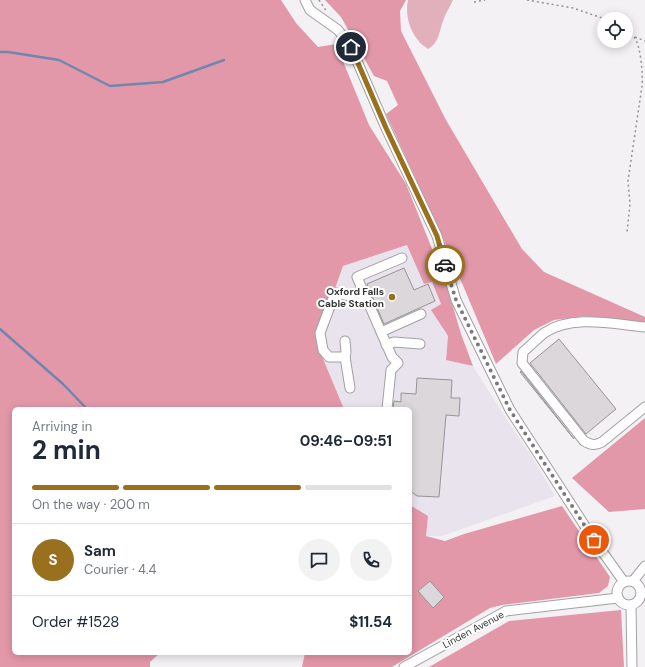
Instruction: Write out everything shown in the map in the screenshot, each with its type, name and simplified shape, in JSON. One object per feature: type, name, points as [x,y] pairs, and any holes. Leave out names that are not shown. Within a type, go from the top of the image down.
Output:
[{"type":"street","points":[[305,0],[310,10],[338,30],[351,47],[386,128],[437,236],[456,300],[492,370],[510,410],[594,540],[624,582]]},
{"type":"street","points":[[387,407],[391,370],[398,363],[392,358],[357,277],[402,258]]},
{"type":"street","points":[[345,357],[329,357],[324,350],[320,333],[335,293],[366,299]]},
{"type":"street","points":[[381,332],[420,314]]},
{"type":"street","points":[[645,327],[569,322],[545,333],[523,352],[522,363],[584,441],[591,445],[597,445],[602,442],[645,407]]},
{"type":"street","points":[[345,341],[345,357],[350,388]]},
{"type":"street","points":[[386,345],[394,342],[420,344]]},
{"type":"street","points":[[633,581],[645,566]]},
{"type":"street","points":[[633,581],[638,584],[641,589],[643,595],[636,603],[631,605],[626,604],[621,602],[618,598],[617,592],[619,586],[624,582],[633,581]]},
{"type":"street","name":"Linden Avenue","points":[[404,667],[506,611],[618,598]]},
{"type":"street","points":[[631,605],[632,667]]},
{"type":"path","points":[[474,2],[485,0]]},
{"type":"path","points":[[527,0],[573,8],[597,16]]},
{"type":"path","points":[[634,37],[645,41]]},
{"type":"path","points":[[626,232],[630,204],[628,181],[643,73],[639,52],[634,37]]},
{"type":"shaded area","points":[[0,0],[281,0],[296,23],[318,47],[336,44],[369,125],[406,184],[447,286],[461,334],[473,366],[446,360],[448,336],[431,310],[441,304],[432,282],[424,284],[407,245],[343,266],[316,342],[343,407],[12,407],[12,655],[158,655],[150,662],[150,667],[0,667]]},
{"type":"shaded area","points":[[325,0],[406,0],[400,11],[401,31],[446,120],[522,249],[544,272],[645,317],[645,324],[585,316],[554,320],[534,330],[496,364],[446,245],[386,114],[398,105],[387,81],[374,76],[341,17]]},
{"type":"shaded area","points":[[408,0],[453,0],[444,18],[437,40],[432,47],[428,49],[421,44],[412,31],[408,21]]},
{"type":"shaded area","points":[[408,245],[424,283],[432,282],[441,305],[443,330],[448,336],[446,359],[473,366],[536,463],[555,496],[442,536],[417,536],[418,509],[412,506],[412,407],[343,407],[316,342],[343,266]]},
{"type":"shaded area","points":[[645,418],[645,509],[609,512],[572,478]]},
{"type":"shaded area","points":[[412,506],[428,516],[426,536],[445,541],[464,534],[562,506],[610,577],[608,586],[599,593],[502,605],[490,608],[412,655]]},
{"type":"shaded area","points":[[621,610],[624,667],[429,667],[509,621]]},
{"type":"shaded area","points":[[305,655],[412,655],[392,667],[302,667]]},
{"type":"building","name":"Oxford Falls Cable Station","points":[[404,268],[414,290],[428,284],[435,301],[384,324],[367,284]]},
{"type":"building","points":[[559,339],[616,409],[586,434],[530,363]]},
{"type":"building","points":[[521,371],[574,439],[520,372]]},
{"type":"building","points":[[417,378],[452,380],[451,398],[460,398],[459,416],[446,415],[439,497],[417,496],[412,492],[412,407],[393,407],[394,401],[401,402],[401,393],[416,394]]},
{"type":"building","points":[[430,581],[444,597],[433,608],[418,591]]},
{"type":"waterway","points":[[0,52],[59,60],[110,86],[163,82],[224,60]]},
{"type":"waterway","points":[[0,329],[63,384],[85,407]]},
{"type":"way so far","points":[[445,265],[456,300],[492,370],[510,410],[594,540]]},
{"type":"place","name":"Oxford Falls Cable Station","points":[[392,297]]},
{"type":"route","points":[[351,47],[386,128],[437,236],[445,265]]}]
